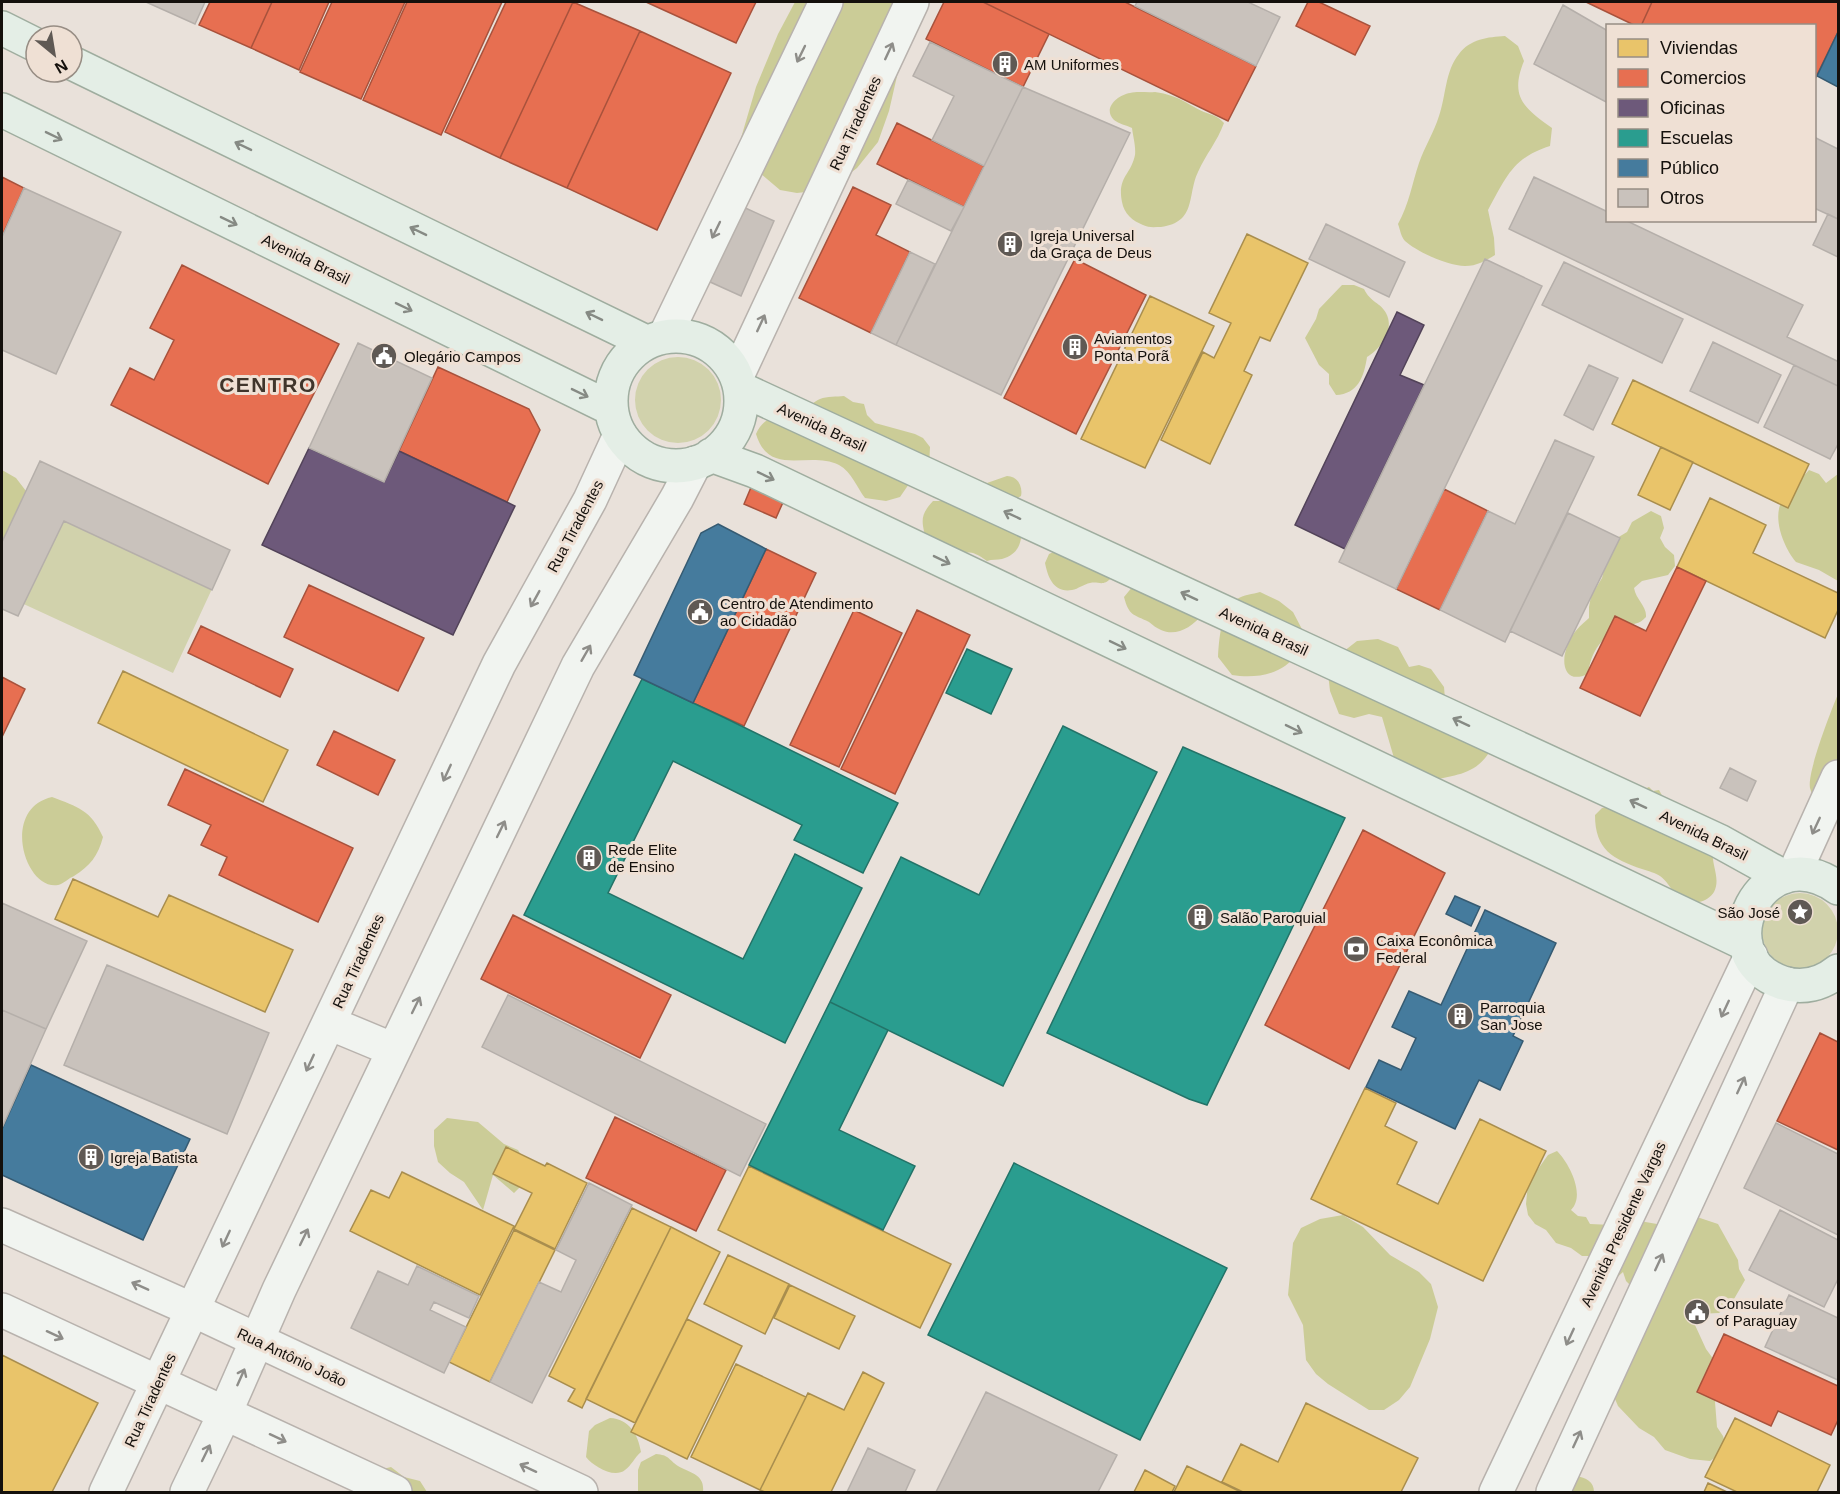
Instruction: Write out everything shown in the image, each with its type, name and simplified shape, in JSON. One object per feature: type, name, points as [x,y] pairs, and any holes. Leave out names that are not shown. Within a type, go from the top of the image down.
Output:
[{"type":"main road","points":[[826,2],[656,339],[628,356],[621,364],[612,385],[615,421],[636,453],[658,464],[670,466],[703,459],[755,471],[1749,950]]},
{"type":"main road","name":"Rua Tiradentes","points":[[739,382],[912,2]]},
{"type":"main road","points":[[2,28],[24,39]]},
{"type":"main road","points":[[84,69],[656,339],[694,338],[708,343],[730,363],[739,382],[740,414],[730,438],[703,459],[677,498],[578,666],[279,1290],[225,1413],[187,1492]]},
{"type":"main road","name":"Avenida Brasil","points":[[2,110],[615,421]]},
{"type":"main road","name":"Avenida Brasil","points":[[739,382],[1789,875],[1804,874],[1822,878],[1839,888]]},
{"type":"main road","name":"Rua Tiradentes","points":[[106,1492],[499,664],[590,500],[615,421]]},
{"type":"main road","points":[[1839,777],[1789,875],[1767,885],[1754,899],[1746,916],[1744,935],[1749,950],[1766,974],[1791,985],[1839,999]]},
{"type":"main road","name":"Avenida Presidente Vargas","points":[[1496,1492],[1749,950]]},
{"type":"main road","points":[[1791,985],[1810,985],[1825,981],[1839,970]]},
{"type":"main road","points":[[1553,1492],[1791,985]]},
{"type":"main road","points":[[328,1023],[394,1050]]},
{"type":"main road","name":"Rua Antônio João","points":[[2,1225],[193,1310],[581,1492]]},
{"type":"main road","points":[[2,1310],[395,1492]]},
{"type":"green space","points":[[795,2],[914,2],[889,111],[878,142],[857,168],[844,178],[814,191],[797,193],[780,190],[754,168],[741,138],[756,87],[778,34]]},
{"type":"green space","points":[[1505,36],[1518,46],[1524,61],[1518,84],[1522,101],[1527,108],[1552,128],[1550,146],[1518,163],[1488,210],[1495,255],[1469,266],[1451,264],[1410,245],[1404,239],[1398,224],[1408,201],[1419,163],[1435,128],[1454,61],[1463,49],[1474,42]]},
{"type":"green space","points":[[1155,92],[1176,97],[1217,117],[1224,123],[1198,172],[1186,213],[1180,220],[1161,227],[1145,226],[1139,223],[1132,219],[1123,206],[1121,187],[1133,162],[1135,145],[1132,128],[1114,120],[1110,111],[1116,99],[1125,94]]},
{"type":"green space","points":[[1342,285],[1354,285],[1364,289],[1369,297],[1384,310],[1389,326],[1382,344],[1367,357],[1359,383],[1350,391],[1336,395],[1329,384],[1329,374],[1319,365],[1305,338],[1319,309]]},
{"type":"green space","points":[[678,357],[695,360],[709,369],[718,383],[721,400],[718,417],[709,431],[695,440],[678,443],[661,440],[647,431],[638,417],[635,400],[638,383],[647,369],[661,360]]},
{"type":"green space","points":[[844,396],[853,402],[864,404],[867,415],[875,423],[915,434],[923,438],[930,447],[929,468],[911,481],[900,497],[886,501],[865,498],[851,476],[839,465],[827,461],[780,459],[770,455],[762,447],[756,434],[766,421],[805,410],[823,398]]},
{"type":"green space","points":[[41,464],[230,550],[173,673],[2,594],[2,550]]},
{"type":"green space","points":[[2,470],[16,478],[26,491],[2,551]]},
{"type":"green space","points":[[1809,470],[1819,474],[1826,483],[1838,474],[1838,581],[1819,570],[1796,562],[1787,549],[1780,532],[1778,514],[1783,499]]},
{"type":"green space","points":[[1007,476],[1017,480],[1021,493],[1021,496],[1016,499],[1021,525],[1020,542],[1011,555],[987,561],[971,553],[948,553],[926,540],[923,519],[925,511],[933,501],[943,501],[948,493],[967,478],[987,483]]},
{"type":"green space","points":[[1651,511],[1661,516],[1664,528],[1660,538],[1665,547],[1674,555],[1675,566],[1668,575],[1642,581],[1634,588],[1646,617],[1638,623],[1616,630],[1604,639],[1595,651],[1588,674],[1580,677],[1569,674],[1564,664],[1566,651],[1574,633],[1589,618],[1591,596],[1602,578],[1607,558],[1617,538],[1627,532],[1632,522]]},
{"type":"green space","points":[[1058,550],[1111,578],[1106,582],[1090,583],[1072,590],[1056,587],[1050,579],[1045,563],[1049,554]]},
{"type":"green space","points":[[1138,580],[1202,615],[1183,630],[1167,632],[1132,614],[1124,597]]},
{"type":"green space","points":[[1260,592],[1279,601],[1293,612],[1305,635],[1297,653],[1277,671],[1259,676],[1232,675],[1218,657],[1224,617],[1237,599]]},
{"type":"green space","points":[[1378,639],[1398,647],[1409,667],[1419,665],[1431,669],[1444,687],[1445,699],[1490,751],[1478,765],[1464,773],[1430,781],[1394,758],[1382,717],[1369,714],[1354,718],[1339,714],[1330,691],[1328,673],[1339,655],[1357,641]]},
{"type":"green space","points":[[1838,694],[1838,808],[1822,813],[1811,791],[1810,780],[1820,741]]},
{"type":"green space","points":[[1649,787],[1653,791],[1659,790],[1664,799],[1713,851],[1717,882],[1713,894],[1706,900],[1685,902],[1660,876],[1614,857],[1602,845],[1598,837],[1595,815],[1602,808],[1614,805]]},
{"type":"green space","points":[[52,797],[83,811],[94,821],[103,837],[99,850],[89,864],[58,885],[46,883],[36,875],[28,863],[23,848],[22,832],[26,817],[36,804]]},
{"type":"green space","points":[[1800,893],[1815,896],[1827,904],[1835,916],[1838,931],[1835,946],[1827,958],[1815,966],[1800,969],[1785,966],[1773,958],[1765,946],[1762,931],[1765,916],[1773,904],[1785,896]]},
{"type":"green space","points":[[447,1118],[478,1122],[504,1144],[518,1150],[526,1163],[527,1180],[514,1193],[493,1175],[483,1210],[464,1182],[438,1162],[434,1146],[434,1130]]},
{"type":"green space","points":[[1557,1151],[1574,1179],[1577,1196],[1571,1210],[1578,1216],[1586,1217],[1590,1224],[1612,1225],[1634,1220],[1657,1224],[1697,1217],[1718,1224],[1738,1260],[1739,1269],[1745,1280],[1734,1299],[1719,1313],[1698,1314],[1695,1325],[1706,1349],[1717,1364],[1719,1393],[1715,1402],[1717,1427],[1726,1446],[1710,1461],[1690,1459],[1665,1450],[1654,1437],[1639,1428],[1618,1406],[1610,1387],[1634,1289],[1626,1281],[1623,1272],[1613,1281],[1593,1266],[1590,1256],[1582,1256],[1571,1248],[1556,1243],[1546,1230],[1535,1224],[1528,1215],[1526,1204],[1528,1183],[1548,1155]]},
{"type":"green space","points":[[1343,1215],[1363,1227],[1390,1255],[1419,1272],[1431,1284],[1438,1307],[1430,1339],[1410,1387],[1399,1400],[1384,1410],[1369,1410],[1316,1374],[1306,1360],[1303,1325],[1288,1295],[1293,1243],[1301,1228],[1320,1219]]},
{"type":"green space","points":[[610,1418],[622,1421],[632,1429],[638,1439],[641,1452],[627,1468],[615,1473],[604,1470],[586,1457],[589,1431],[595,1425]]},
{"type":"green space","points":[[656,1454],[666,1456],[678,1466],[696,1475],[702,1481],[703,1492],[638,1492],[638,1470],[641,1462]]},
{"type":"green space","points":[[391,1467],[404,1477],[420,1481],[427,1492],[374,1492],[375,1471]]},
{"type":"green space","points":[[1576,1476],[1589,1481],[1593,1485],[1594,1492],[1550,1492]]},
{"type":"building: Viviendas","points":[[1247,234],[1308,263],[1270,341],[1260,337],[1244,371],[1252,375],[1210,464],[1161,440],[1203,352],[1214,358],[1231,323],[1209,313]]},
{"type":"building: Viviendas","points":[[1150,296],[1214,326],[1145,468],[1081,439]]},
{"type":"building: Viviendas","points":[[1633,380],[1809,464],[1788,508],[1612,424]]},
{"type":"building: Viviendas","points":[[1661,447],[1693,462],[1670,510],[1638,495]]},
{"type":"building: Viviendas","points":[[1710,498],[1766,525],[1753,553],[1838,593],[1838,610],[1825,638],[1677,567]]},
{"type":"building: Viviendas","points":[[123,671],[288,750],[263,802],[98,723]]},
{"type":"building: Viviendas","points":[[73,879],[158,917],[169,895],[293,950],[265,1012],[55,919]]},
{"type":"building: Viviendas","points":[[1365,1088],[1396,1103],[1385,1126],[1417,1142],[1397,1184],[1438,1204],[1480,1119],[1546,1151],[1483,1281],[1311,1199]]},
{"type":"building: Viviendas","points":[[506,1147],[545,1166],[547,1163],[587,1183],[555,1249],[514,1229],[532,1193],[493,1174]]},
{"type":"building: Viviendas","points":[[749,1166],[951,1264],[920,1328],[718,1230]]},
{"type":"building: Viviendas","points":[[402,1172],[514,1226],[480,1295],[350,1231],[371,1190],[389,1198]]},
{"type":"building: Viviendas","points":[[632,1208],[671,1227],[582,1408],[568,1401],[575,1389],[549,1376]]},
{"type":"building: Viviendas","points":[[671,1227],[720,1252],[635,1423],[586,1399]]},
{"type":"building: Viviendas","points":[[514,1230],[555,1250],[490,1382],[449,1362]]},
{"type":"building: Viviendas","points":[[728,1255],[789,1284],[765,1334],[704,1304]]},
{"type":"building: Viviendas","points":[[790,1285],[855,1316],[839,1349],[774,1318]]},
{"type":"building: Viviendas","points":[[687,1319],[742,1346],[687,1459],[631,1432]]},
{"type":"building: Viviendas","points":[[2,1355],[98,1403],[52,1492],[2,1492]]},
{"type":"building: Viviendas","points":[[736,1364],[806,1397],[760,1490],[691,1457]]},
{"type":"building: Viviendas","points":[[863,1372],[884,1383],[831,1492],[765,1492],[760,1490],[808,1393],[844,1410]]},
{"type":"building: Viviendas","points":[[1306,1403],[1418,1458],[1401,1492],[1243,1492],[1222,1482],[1241,1444],[1278,1462]]},
{"type":"building: Viviendas","points":[[1735,1418],[1830,1465],[1817,1492],[1737,1492],[1705,1477]]},
{"type":"building: Viviendas","points":[[1187,1466],[1241,1492],[1174,1492]]},
{"type":"building: Viviendas","points":[[1145,1470],[1175,1486],[1172,1492],[1134,1492]]},
{"type":"building: Viviendas","points":[[1708,1483],[1727,1492],[1704,1492]]},
{"type":"building: Comercios","points":[[210,2],[272,2],[251,48],[199,25]]},
{"type":"building: Comercios","points":[[272,2],[329,2],[299,70],[251,48]]},
{"type":"building: Comercios","points":[[332,2],[405,2],[361,99],[300,72]]},
{"type":"building: Comercios","points":[[407,2],[502,2],[441,135],[363,100]]},
{"type":"building: Comercios","points":[[506,2],[573,2],[500,158],[445,132]]},
{"type":"building: Comercios","points":[[573,2],[640,31],[567,188],[500,158]]},
{"type":"building: Comercios","points":[[646,2],[756,2],[736,43]]},
{"type":"building: Comercios","name":"AM Uniformes","points":[[944,2],[983,2],[1049,34],[1023,87],[926,39]]},
{"type":"building: Comercios","points":[[983,2],[1125,2],[1256,66],[1228,121]]},
{"type":"building: Comercios","points":[[1308,2],[1319,2],[1370,26],[1355,55],[1296,26]]},
{"type":"building: Comercios","points":[[1586,2],[1652,2],[1642,24],[1632,24]]},
{"type":"building: Comercios","points":[[1652,2],[1838,2],[1838,32],[1816,77],[1816,24],[1642,24]]},
{"type":"building: Comercios","points":[[640,31],[731,73],[657,230],[567,188]]},
{"type":"building: Comercios","points":[[897,123],[984,166],[964,207],[877,164]]},
{"type":"building: Comercios","points":[[2,177],[24,188],[2,236]]},
{"type":"building: Comercios","points":[[853,187],[891,205],[876,235],[910,252],[871,333],[799,298]]},
{"type":"building: Comercios","name":"Aviamentos Ponta Porã","points":[[1075,259],[1146,295],[1076,434],[1004,398]]},
{"type":"building: Comercios","points":[[182,265],[339,344],[268,484],[111,405],[130,368],[154,380],[174,340],[150,328]]},
{"type":"building: Comercios","points":[[438,367],[529,409],[540,430],[507,502],[399,451]]},
{"type":"building: Comercios","points":[[752,485],[784,500],[776,518],[744,504]]},
{"type":"building: Comercios","points":[[1444,489],[1488,511],[1440,610],[1396,589]]},
{"type":"building: Comercios","points":[[766,549],[816,573],[744,726],[693,703]]},
{"type":"building: Comercios","points":[[1677,567],[1706,581],[1640,716],[1580,688],[1615,616],[1646,631]]},
{"type":"building: Comercios","points":[[309,585],[424,638],[398,691],[284,637]]},
{"type":"building: Comercios","points":[[854,610],[902,633],[839,767],[790,745]]},
{"type":"building: Comercios","points":[[917,610],[970,635],[895,794],[841,769]]},
{"type":"building: Comercios","points":[[201,626],[293,669],[280,697],[188,653]]},
{"type":"building: Comercios","points":[[2,677],[25,689],[2,737]]},
{"type":"building: Comercios","points":[[334,731],[395,760],[378,795],[317,765]]},
{"type":"building: Comercios","points":[[185,769],[353,848],[318,922],[219,875],[227,857],[201,845],[211,825],[168,805]]},
{"type":"building: Comercios","name":"Caixa Econômica Federal","points":[[1363,830],[1445,873],[1349,1069],[1265,1025]]},
{"type":"building: Comercios","points":[[513,915],[671,995],[640,1058],[481,979]]},
{"type":"building: Comercios","points":[[1820,1033],[1838,1042],[1838,1150],[1777,1121]]},
{"type":"building: Comercios","points":[[615,1117],[726,1170],[696,1231],[586,1178]]},
{"type":"building: Comercios","points":[[1724,1334],[1838,1386],[1838,1420],[1831,1435],[1778,1411],[1771,1426],[1697,1392]]},
{"type":"building: Oficinas","points":[[1397,312],[1424,325],[1400,375],[1424,385],[1345,549],[1295,525]]},
{"type":"building: Oficinas","points":[[309,448],[384,482],[399,451],[515,506],[453,635],[262,545]]},
{"type":"building: Escuelas","points":[[967,649],[1012,669],[991,714],[946,693]]},
{"type":"building: Escuelas","name":"Rede Elite de Ensino","points":[[642,679],[898,803],[863,873],[794,840],[802,825],[673,761],[608,893],[743,959],[795,854],[862,888],[785,1043],[524,915]]},
{"type":"building: Escuelas","points":[[1063,726],[1157,772],[1003,1086],[830,1002],[901,857],[979,895]]},
{"type":"building: Escuelas","name":"Salão Paroquial","points":[[1183,747],[1345,818],[1207,1105],[1189,1099],[1047,1033]]},
{"type":"building: Escuelas","points":[[830,1002],[888,1030],[839,1130],[915,1166],[883,1230],[749,1165]]},
{"type":"building: Escuelas","points":[[1014,1163],[1227,1268],[1140,1440],[928,1335]]},
{"type":"building: Público","points":[[1838,32],[1838,87],[1817,76]]},
{"type":"building: Público","name":"Centro de Atendimento ao Cidadão","points":[[718,524],[766,549],[693,703],[634,675],[701,533]]},
{"type":"building: Público","points":[[1455,896],[1480,907],[1471,926],[1446,914]]},
{"type":"building: Público","name":"Parroquia San Jose","points":[[1485,910],[1556,943],[1513,1036],[1523,1041],[1500,1090],[1479,1080],[1455,1129],[1366,1087],[1379,1060],[1401,1070],[1416,1038],[1392,1027],[1409,991],[1441,1005]]},
{"type":"building: Público","name":"Igreja Batista","points":[[31,1065],[190,1139],[143,1240],[2,1175],[2,1129]]},
{"type":"building: Otros","points":[[146,2],[205,2],[195,24]]},
{"type":"building: Otros","points":[[1137,2],[1248,2],[1280,17],[1256,66],[1135,6]]},
{"type":"building: Otros","points":[[1563,5],[1606,30],[1606,102],[1534,64]]},
{"type":"building: Otros","points":[[930,42],[1023,87],[984,166],[932,140],[954,96],[913,76]]},
{"type":"building: Otros","name":"Igreja Universal da Graça de Deus","points":[[1023,87],[1130,133],[1001,395],[896,345]]},
{"type":"building: Otros","points":[[1816,138],[1838,149],[1838,219],[1816,209]]},
{"type":"building: Otros","points":[[1534,177],[1606,211],[1606,222],[1629,222],[1803,305],[1787,337],[1837,361],[1838,359],[1838,386],[1509,229]]},
{"type":"building: Otros","points":[[908,180],[964,207],[951,231],[896,204]]},
{"type":"building: Otros","points":[[24,188],[121,232],[56,374],[2,350],[2,237]]},
{"type":"building: Otros","points":[[741,206],[774,221],[741,296],[708,281]]},
{"type":"building: Otros","points":[[1828,214],[1838,219],[1838,257],[1813,245]]},
{"type":"building: Otros","points":[[1326,224],[1405,262],[1389,297],[1309,259]]},
{"type":"building: Otros","points":[[910,252],[935,264],[896,345],[871,333]]},
{"type":"building: Otros","points":[[1485,259],[1542,286],[1396,589],[1339,562]]},
{"type":"building: Otros","points":[[1564,262],[1683,319],[1662,363],[1542,305]]},
{"type":"building: Otros","points":[[1713,342],[1781,375],[1758,423],[1690,391]]},
{"type":"building: Otros","points":[[358,343],[432,378],[384,482],[309,448]]},
{"type":"building: Otros","points":[[1589,365],[1618,378],[1593,430],[1564,415]]},
{"type":"building: Otros","points":[[1794,365],[1838,386],[1838,444],[1830,459],[1764,427]]},
{"type":"building: Otros","points":[[1555,440],[1594,457],[1505,642],[1440,610],[1488,511],[1515,524]]},
{"type":"building: Otros","points":[[40,461],[230,550],[212,590],[64,521],[18,616],[2,609],[2,542]]},
{"type":"building: Otros","points":[[1568,513],[1620,538],[1562,656],[1510,631]]},
{"type":"building: Otros","points":[[1730,768],[1756,781],[1747,801],[1720,788]]},
{"type":"building: Otros","points":[[2,903],[87,941],[46,1029],[2,1010]]},
{"type":"building: Otros","points":[[107,965],[269,1033],[227,1134],[64,1065]]},
{"type":"building: Otros","points":[[508,995],[766,1124],[740,1176],[482,1047]]},
{"type":"building: Otros","points":[[2,1010],[46,1029],[2,1128]]},
{"type":"building: Otros","points":[[1776,1123],[1838,1154],[1838,1235],[1744,1188]]},
{"type":"building: Otros","points":[[589,1183],[632,1205],[532,1403],[490,1382],[539,1282],[561,1292],[576,1260],[556,1250]]},
{"type":"building: Otros","points":[[1780,1210],[1838,1240],[1838,1279],[1824,1307],[1749,1270]]},
{"type":"building: Otros","points":[[417,1266],[479,1296],[469,1318],[434,1302],[430,1310],[466,1327],[444,1373],[351,1328],[378,1271],[408,1285]]},
{"type":"building: Otros","points":[[1789,1295],[1838,1318],[1838,1380],[1765,1347]]},
{"type":"building: Otros","points":[[986,1392],[1117,1455],[1098,1492],[936,1492]]},
{"type":"building: Otros","points":[[868,1448],[915,1470],[905,1492],[847,1492]]},
{"type":"place","name":"AM Uniformes","points":[[1005,64]]},
{"type":"place","name":"Igreja Universal da Graça de Deus","points":[[1010,244]]},
{"type":"place","name":"Aviamentos Ponta Porã","points":[[1075,347]]},
{"type":"place","name":"Olegário Campos","points":[[384,356]]},
{"type":"place","name":"Centro de Atendimento ao Cidadão","points":[[700,612]]},
{"type":"place","name":"Rede Elite de Ensino","points":[[589,858]]},
{"type":"place","name":"São José","points":[[1800,912]]},
{"type":"place","name":"Salão Paroquial","points":[[1200,917]]},
{"type":"place","name":"Caixa Econômica Federal","points":[[1356,949]]},
{"type":"place","name":"Parroquia San Jose","points":[[1460,1016]]},
{"type":"place","name":"Igreja Batista","points":[[91,1157]]},
{"type":"place","name":"Consulate of Paraguay","points":[[1697,1312]]},
{"type":"district","name":"CENTRO","points":[[268,384]]}]
